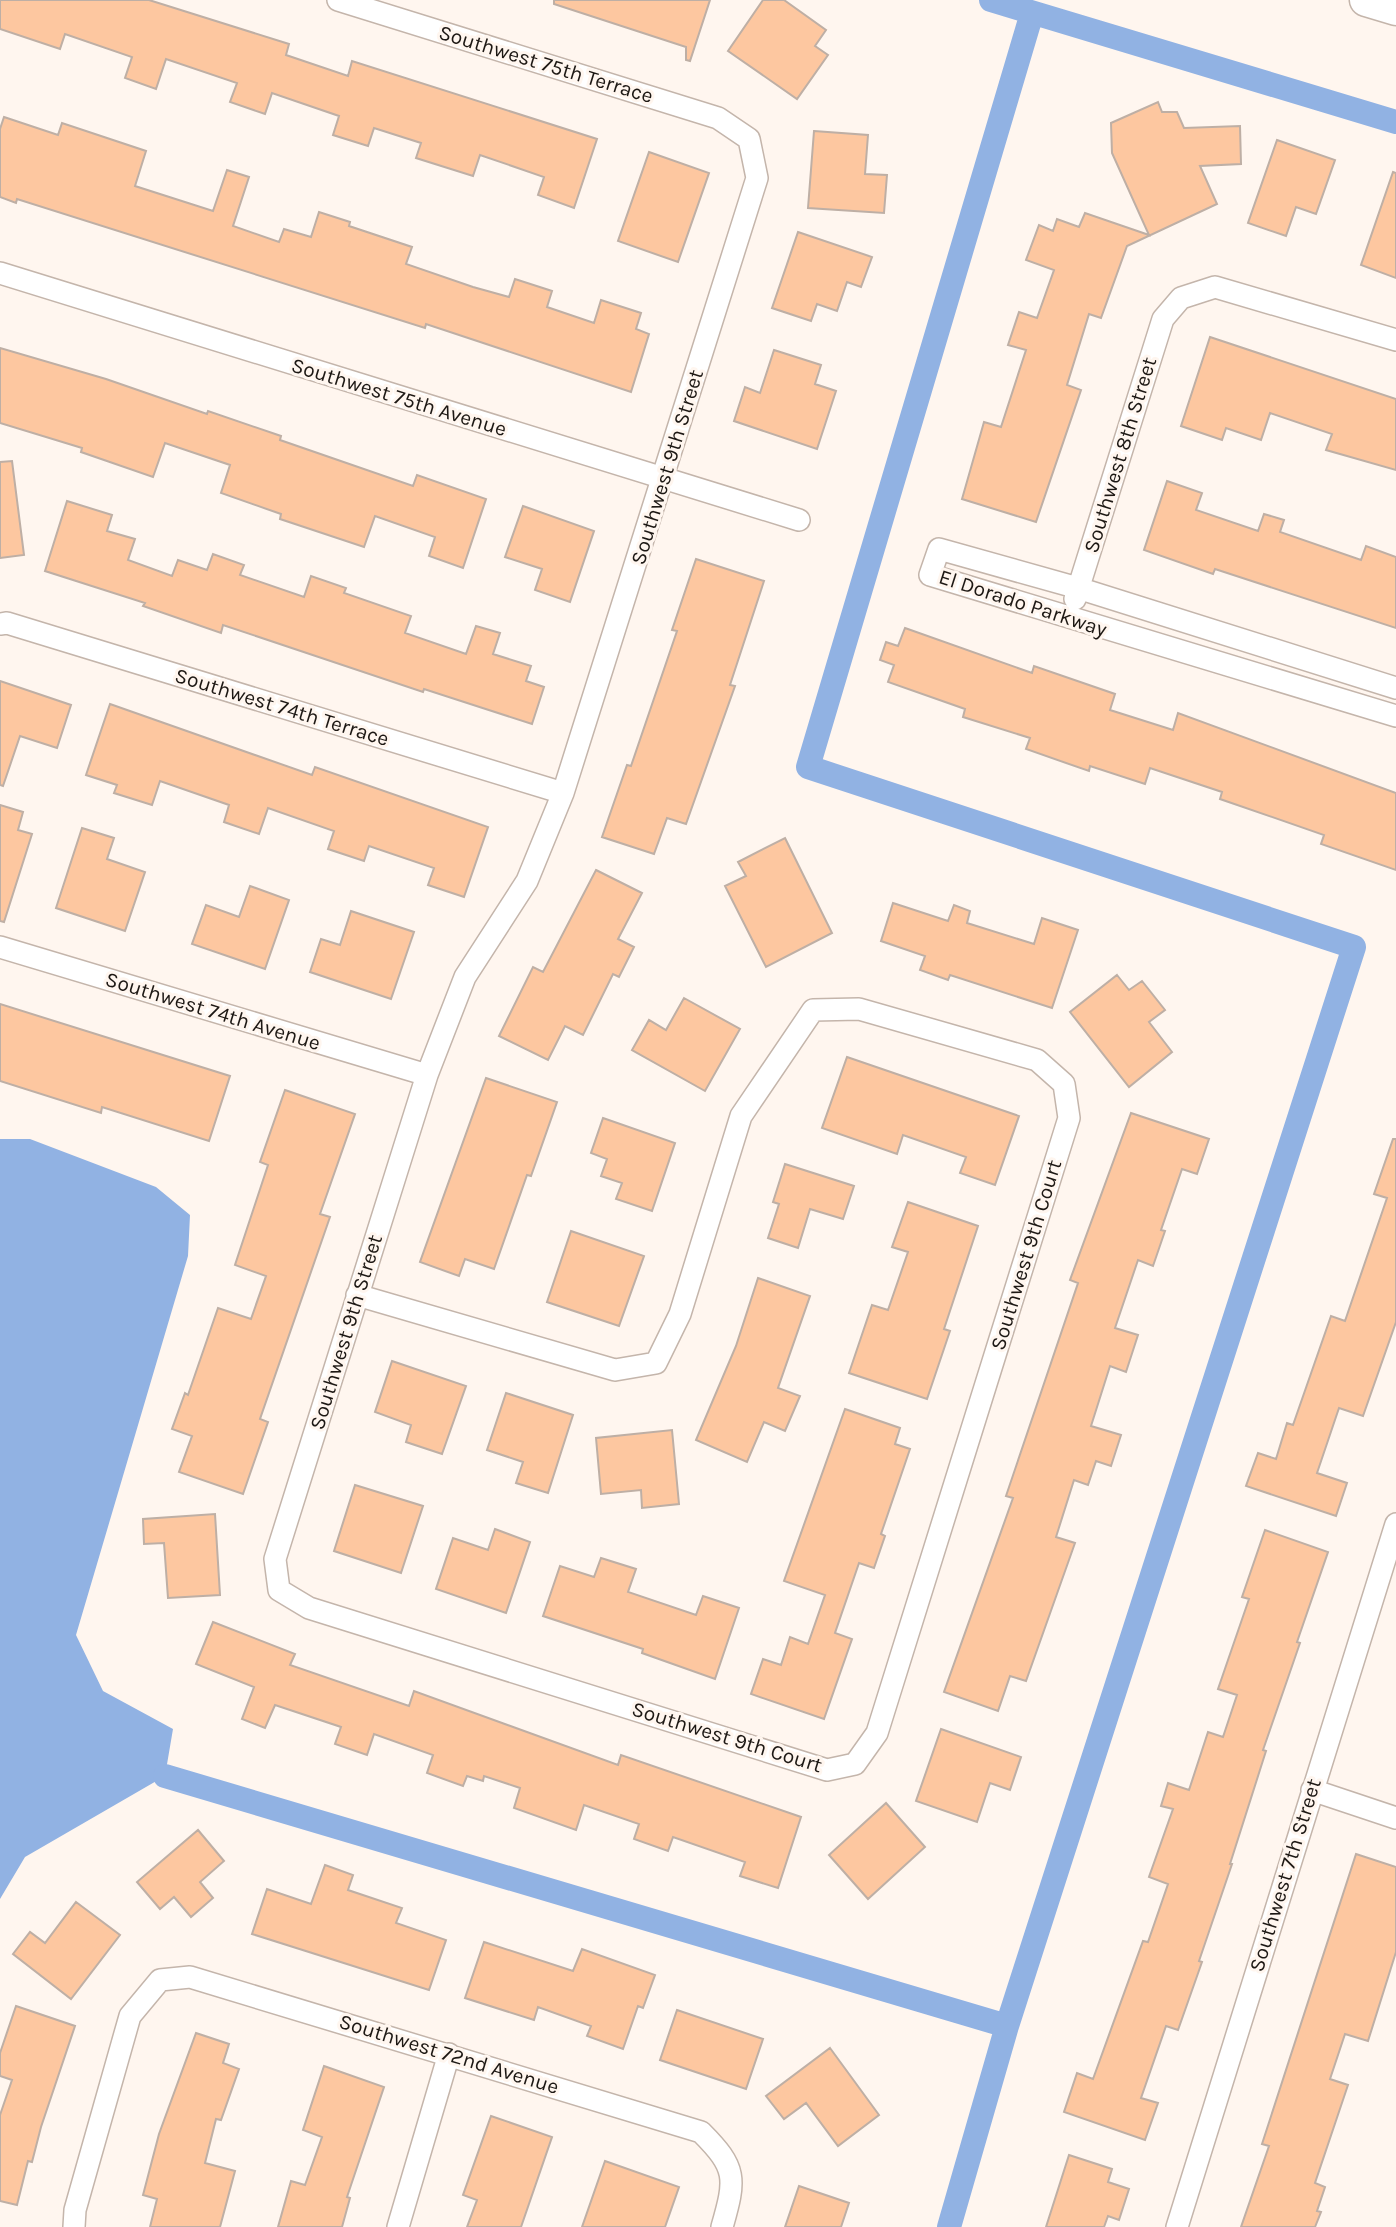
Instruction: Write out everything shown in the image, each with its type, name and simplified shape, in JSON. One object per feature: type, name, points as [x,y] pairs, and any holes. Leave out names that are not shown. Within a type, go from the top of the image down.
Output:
[{"type":"main road","points":[[1366,0],[1396,9]]},
{"type":"street","name":"Southwest 75th Terrace","points":[[338,0],[718,117],[749,139]]},
{"type":"street","name":"Southwest 9th Street","points":[[279,1590],[275,1559],[427,1075],[465,977],[527,881],[563,793],[757,178],[749,139]]},
{"type":"street","name":"Southwest 75th Avenue","points":[[0,273],[799,520]]},
{"type":"street","name":"Southwest 8th Street","points":[[1070,618],[1163,319],[1181,298],[1215,287],[1396,340]]},
{"type":"street","name":"El Dorado Parkway","points":[[1396,688],[1078,588],[939,549],[930,575],[1396,716]]},
{"type":"street","name":"Southwest 74th Terrace","points":[[0,624],[7,623],[563,793]]},
{"type":"street","name":"Southwest 74th Avenue","points":[[0,947],[427,1075]]},
{"type":"street","name":"Southwest 9th Court","points":[[279,1590],[309,1608],[827,1770],[855,1764],[877,1732],[1069,1118],[1063,1084],[1037,1060],[859,1009],[813,1010],[741,1116],[680,1314],[656,1363],[615,1370],[357,1295]]},
{"type":"street","name":"Southwest 7th Street","points":[[1177,2227],[1396,1524]]},
{"type":"street","points":[[1312,1790],[1396,1818]]},
{"type":"street","name":"Southwest 72nd Avenue","points":[[74,2227],[75,2210],[130,2016],[160,1980],[190,1977],[701,2132],[727,2158],[732,2193],[722,2227]]},
{"type":"street","points":[[398,2227],[449,2054]]},
{"type":"water","points":[[0,1139],[30,1139],[156,1187],[190,1215],[188,1256],[76,1635],[103,1691],[173,1729],[165,1776],[25,1857],[0,1899]]},
{"type":"building","points":[[0,0],[149,0],[289,44],[286,55],[348,76],[352,61],[597,139],[574,208],[538,195],[544,177],[480,155],[473,176],[416,158],[421,143],[374,128],[368,146],[333,135],[339,116],[272,93],[265,114],[230,102],[237,83],[166,59],[156,89],[125,78],[132,57],[65,34],[60,49],[0,29]]},
{"type":"building","points":[[554,0],[710,0],[690,61],[686,60],[686,47],[554,4]]},
{"type":"building","points":[[763,0],[784,0],[826,30],[815,46],[828,55],[797,99],[728,51]]},
{"type":"building","points":[[1158,102],[1162,112],[1177,112],[1184,128],[1240,126],[1241,164],[1200,166],[1217,204],[1127,246],[1101,318],[1089,314],[1067,385],[1081,390],[1036,522],[962,499],[984,422],[1001,427],[1026,350],[1008,345],[1019,312],[1037,318],[1054,270],[1026,260],[1039,225],[1053,231],[1057,219],[1079,227],[1085,213],[1149,235],[1112,153],[1111,123]]},
{"type":"building","points":[[4,117],[58,135],[62,123],[146,151],[135,186],[213,211],[227,170],[249,177],[233,226],[279,242],[284,229],[311,237],[319,212],[350,222],[349,226],[412,247],[406,264],[473,287],[509,297],[515,279],[552,291],[547,307],[594,323],[601,300],[641,313],[636,329],[649,334],[631,392],[426,324],[425,328],[17,199],[16,203],[0,197],[0,129]]},
{"type":"building","points":[[814,131],[868,135],[865,174],[887,175],[884,213],[808,208]]},
{"type":"building","points":[[1277,140],[1335,160],[1316,214],[1296,207],[1286,236],[1248,223]]},
{"type":"building","points":[[649,152],[709,173],[678,262],[618,241]]},
{"type":"building","points":[[1393,172],[1396,173],[1396,278],[1361,265]]},
{"type":"building","points":[[798,232],[872,257],[861,287],[847,282],[837,311],[817,304],[811,321],[772,308]]},
{"type":"building","points":[[1210,337],[1396,399],[1396,470],[1326,450],[1332,434],[1270,413],[1261,440],[1226,428],[1222,440],[1181,426]]},
{"type":"building","points":[[0,348],[106,379],[207,414],[208,411],[281,436],[280,440],[413,486],[417,475],[486,499],[463,568],[429,556],[435,537],[375,516],[364,547],[280,519],[281,514],[221,493],[230,465],[165,443],[153,477],[81,452],[82,448],[0,423]]},
{"type":"building","points":[[774,350],[821,365],[815,384],[836,391],[817,449],[734,421],[745,387],[760,393]]},
{"type":"building","points":[[12,461],[24,555],[0,558],[0,462]]},
{"type":"building","points":[[1167,481],[1202,493],[1196,510],[1258,531],[1264,514],[1284,520],[1280,532],[1361,560],[1366,546],[1396,557],[1396,628],[1215,569],[1213,574],[1144,550]]},
{"type":"building","points":[[67,501],[112,515],[107,531],[135,539],[128,560],[172,576],[178,560],[207,570],[213,554],[244,565],[240,575],[304,597],[311,576],[346,588],[344,593],[411,616],[405,633],[466,654],[476,626],[500,633],[493,654],[531,666],[526,681],[544,687],[532,724],[424,689],[423,692],[223,625],[221,633],[143,606],[145,603],[45,571]]},
{"type":"building","points":[[523,506],[594,531],[570,602],[535,590],[542,569],[505,557]]},
{"type":"building","points":[[696,559],[764,581],[730,685],[735,686],[686,824],[667,818],[654,854],[602,837],[627,765],[631,766],[677,631],[672,630]]},
{"type":"building","points":[[905,628],[1032,673],[1034,666],[1115,694],[1110,710],[1173,730],[1178,713],[1396,793],[1396,870],[1321,844],[1324,835],[1220,799],[1222,792],[1150,768],[1145,784],[1090,766],[1089,771],[1026,749],[1030,738],[963,717],[965,709],[888,682],[894,665],[880,660],[886,642],[898,646]]},
{"type":"building","points":[[0,681],[71,705],[57,748],[20,736],[3,786],[0,785]]},
{"type":"building","points":[[110,704],[312,775],[315,767],[488,827],[464,897],[428,885],[434,868],[369,846],[364,861],[328,849],[334,831],[268,808],[259,834],[224,822],[229,805],[160,781],[152,805],[114,793],[117,785],[86,775]]},
{"type":"building","points":[[0,805],[23,812],[18,830],[32,834],[4,922],[0,921]]},
{"type":"building","points":[[82,828],[114,838],[107,859],[145,872],[125,931],[56,908]]},
{"type":"building","points":[[785,838],[832,933],[766,967],[725,886],[746,876],[738,862]]},
{"type":"building","points":[[596,870],[642,893],[618,939],[634,947],[619,977],[613,974],[583,1035],[565,1026],[548,1060],[499,1036],[533,967],[543,972]]},
{"type":"building","points":[[250,886],[289,900],[265,969],[192,944],[206,905],[239,917]]},
{"type":"building","points":[[893,903],[948,921],[954,905],[970,911],[967,923],[1034,944],[1042,918],[1078,930],[1052,1008],[950,975],[948,980],[920,970],[925,956],[881,941]]},
{"type":"building","points":[[351,911],[414,932],[391,999],[310,972],[321,939],[340,945]]},
{"type":"building","points":[[1117,975],[1129,990],[1142,981],[1165,1010],[1149,1022],[1172,1052],[1129,1087],[1070,1012]]},
{"type":"building","points":[[684,998],[740,1029],[705,1091],[632,1050],[649,1020],[666,1030]]},
{"type":"building","points":[[0,1004],[230,1076],[209,1141],[102,1107],[101,1113],[0,1081]]},
{"type":"building","points":[[847,1057],[1019,1116],[995,1185],[960,1173],[966,1157],[903,1135],[897,1154],[822,1128]]},
{"type":"building","points":[[486,1078],[557,1102],[531,1176],[527,1175],[494,1269],[465,1259],[459,1276],[420,1262]]},
{"type":"building","points":[[285,1090],[355,1114],[320,1214],[330,1217],[260,1419],[268,1422],[243,1494],[179,1472],[192,1436],[172,1429],[185,1393],[188,1395],[218,1308],[251,1319],[266,1276],[235,1265],[268,1165],[260,1162]]},
{"type":"building","points":[[1131,1113],[1209,1139],[1197,1174],[1182,1169],[1161,1230],[1165,1231],[1153,1266],[1138,1260],[1115,1328],[1138,1335],[1126,1372],[1110,1366],[1091,1426],[1121,1435],[1111,1466],[1096,1461],[1088,1485],[1074,1480],[1056,1537],[1075,1543],[1026,1681],[1010,1676],[998,1711],[944,1692],[1013,1498],[1006,1496],[1078,1283],[1070,1280]]},
{"type":"building","points":[[603,1118],[675,1143],[652,1211],[616,1199],[622,1183],[601,1176],[607,1159],[591,1153]]},
{"type":"building","points":[[1393,1139],[1396,1139],[1396,1322],[1363,1416],[1339,1408],[1317,1473],[1347,1483],[1336,1516],[1246,1486],[1258,1453],[1276,1459],[1287,1423],[1293,1425],[1331,1316],[1345,1321],[1387,1198],[1374,1194]]},
{"type":"building","points":[[785,1164],[854,1186],[843,1219],[810,1209],[798,1248],[768,1238],[779,1204],[773,1202]]},
{"type":"building","points":[[908,1202],[978,1226],[944,1329],[950,1331],[927,1399],[849,1373],[872,1305],[888,1310],[908,1252],[892,1247]]},
{"type":"building","points":[[571,1231],[644,1256],[619,1326],[547,1302]]},
{"type":"building","points":[[758,1278],[810,1296],[778,1388],[800,1396],[785,1431],[764,1422],[747,1462],[696,1440],[736,1346]]},
{"type":"building","points":[[392,1361],[466,1386],[442,1454],[406,1442],[411,1425],[375,1412]]},
{"type":"building","points":[[506,1393],[573,1415],[548,1493],[516,1483],[523,1462],[487,1450]]},
{"type":"building","points":[[845,1409],[900,1428],[895,1444],[910,1449],[881,1534],[885,1536],[874,1568],[859,1563],[835,1633],[852,1639],[824,1719],[751,1694],[763,1659],[781,1665],[790,1637],[808,1644],[825,1595],[784,1581]]},
{"type":"building","points":[[672,1430],[679,1504],[642,1508],[641,1490],[601,1494],[596,1438]]},
{"type":"building","points":[[355,1485],[423,1506],[401,1573],[334,1551]]},
{"type":"building","points":[[215,1514],[220,1595],[168,1598],[164,1543],[144,1544],[143,1519]]},
{"type":"building","points":[[495,1529],[530,1542],[506,1613],[436,1589],[453,1538],[488,1550]]},
{"type":"building","points":[[1265,1530],[1328,1552],[1263,1750],[1266,1751],[1232,1864],[1199,1961],[1202,1962],[1178,2030],[1166,2026],[1141,2098],[1158,2103],[1145,2140],[1064,2112],[1077,2073],[1093,2079],[1143,1941],[1148,1942],[1168,1884],[1149,1877],[1173,1809],[1161,1806],[1168,1783],[1189,1790],[1208,1732],[1223,1737],[1237,1695],[1218,1689],[1249,1599],[1242,1597]]},
{"type":"building","points":[[601,1558],[636,1569],[628,1592],[696,1615],[703,1596],[739,1608],[715,1679],[642,1653],[643,1649],[543,1616],[560,1566],[594,1577]]},
{"type":"building","points":[[213,1622],[295,1654],[290,1665],[409,1706],[414,1691],[618,1765],[621,1755],[801,1817],[778,1888],[740,1876],[745,1862],[673,1837],[668,1851],[634,1839],[639,1824],[584,1805],[576,1830],[514,1808],[520,1788],[484,1776],[483,1781],[467,1776],[463,1786],[427,1773],[433,1755],[374,1734],[367,1755],[335,1744],[341,1727],[275,1705],[265,1728],[242,1719],[254,1687],[196,1664]]},
{"type":"building","points":[[941,1729],[1021,1757],[1010,1790],[990,1783],[977,1822],[916,1801]]},
{"type":"building","points":[[886,1803],[925,1847],[868,1899],[829,1855]]},
{"type":"building","points":[[198,1830],[224,1861],[200,1882],[213,1898],[191,1917],[174,1897],[160,1909],[137,1882]]},
{"type":"building","points":[[1356,1854],[1396,1867],[1396,1952],[1368,2041],[1345,2034],[1330,2079],[1348,2085],[1315,2183],[1325,2187],[1317,2211],[1321,2212],[1315,2227],[1241,2227],[1269,2146],[1262,2144]]},
{"type":"building","points":[[325,1865],[353,1875],[348,1890],[402,1908],[396,1923],[446,1940],[429,1990],[252,1934],[267,1889],[311,1904]]},
{"type":"building","points":[[76,1902],[120,1935],[71,1999],[13,1954],[30,1932],[45,1943]]},
{"type":"building","points":[[484,1942],[573,1971],[582,1949],[655,1975],[643,2008],[638,2006],[623,2049],[587,2036],[591,2026],[538,2007],[534,2020],[465,1998]]},
{"type":"building","points":[[16,2006],[75,2026],[32,2162],[28,2161],[17,2205],[0,2201],[0,2115],[12,2080],[0,2076],[0,2053]]},
{"type":"building","points":[[677,2010],[763,2039],[746,2089],[660,2060]]},
{"type":"building","points":[[196,2033],[229,2044],[223,2063],[239,2069],[221,2120],[216,2119],[205,2163],[235,2171],[220,2227],[150,2227],[157,2199],[143,2195],[159,2134]]},
{"type":"building","points":[[830,2048],[879,2115],[838,2146],[806,2103],[784,2119],[766,2096]]},
{"type":"building","points":[[324,2066],[384,2087],[347,2197],[350,2198],[342,2227],[278,2227],[291,2181],[305,2185],[322,2137],[303,2130]]},
{"type":"building","points":[[491,2116],[552,2137],[521,2227],[467,2227],[477,2200],[463,2195]]},
{"type":"building","points":[[1069,2155],[1112,2169],[1108,2182],[1129,2189],[1119,2220],[1108,2216],[1104,2227],[1046,2227]]},
{"type":"building","points":[[605,2161],[679,2187],[665,2227],[582,2227]]},
{"type":"building","points":[[799,2186],[849,2203],[841,2227],[785,2227]]},
{"type":"waterway","points":[[991,0],[1396,122]]},
{"type":"waterway","points":[[1007,2026],[1354,947],[808,767],[1032,13]]},
{"type":"waterway","points":[[165,1776],[1007,2026],[949,2227]]}]
